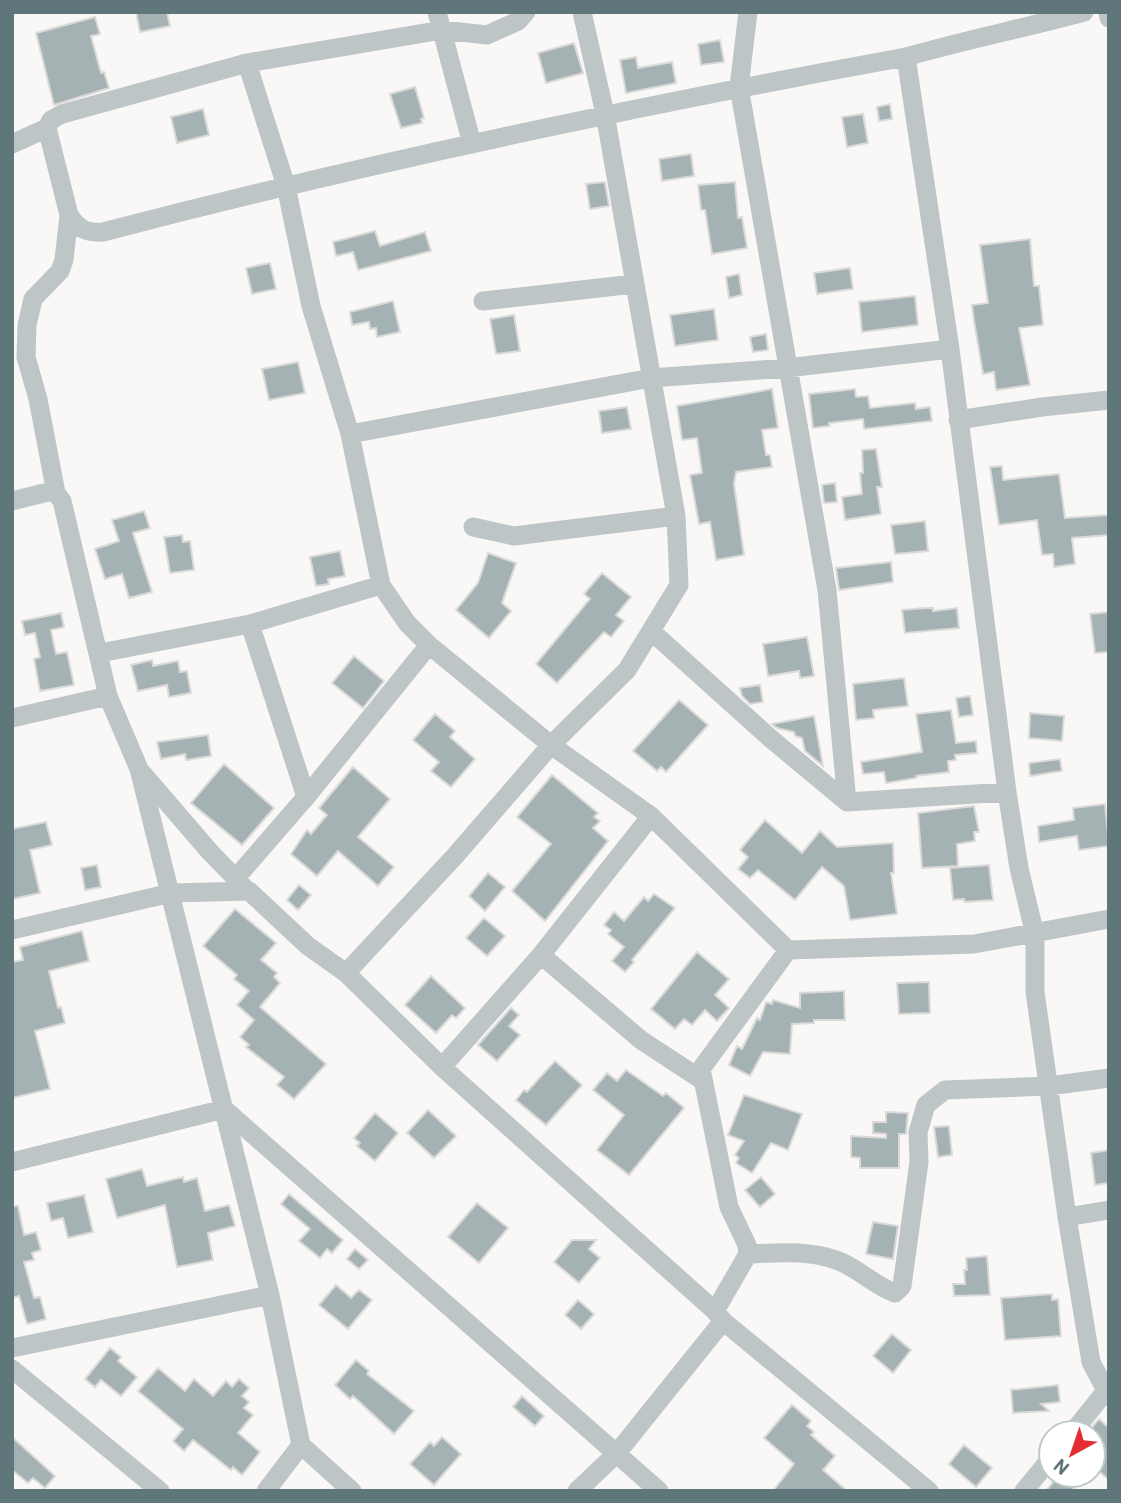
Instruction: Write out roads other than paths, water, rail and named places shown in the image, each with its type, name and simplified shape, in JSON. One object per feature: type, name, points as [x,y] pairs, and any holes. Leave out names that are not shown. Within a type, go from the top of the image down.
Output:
[{"type":"street","points":[[12,144],[47,128],[51,120],[62,114],[247,63],[440,21],[487,35],[518,21],[526,12]]},
{"type":"street","points":[[346,973],[455,856],[551,745],[627,670],[679,585],[676,516],[604,114],[582,12]]},
{"type":"street","points":[[748,12],[739,87],[827,590],[847,802]]},
{"type":"street","points":[[47,128],[69,215],[75,225],[89,232],[103,232],[286,186],[604,114],[906,57],[1084,12]]},
{"type":"street","points":[[1108,12],[1109,18]]},
{"type":"street","points":[[440,21],[472,145]]},
{"type":"street","points":[[906,57],[950,349],[1007,792],[1019,868],[1035,935],[1035,992],[1067,1217],[1091,1362],[1107,1394],[1085,1419]]},
{"type":"street","points":[[247,63],[286,186],[311,306],[350,434],[381,584],[407,624],[551,745],[651,816],[788,950],[974,944],[1035,935],[1109,919]]},
{"type":"street","points":[[69,215],[64,260],[60,271],[33,299],[27,325],[26,357],[38,400],[56,493],[62,501],[108,695],[139,769],[171,893],[270,1295],[301,1445],[352,1491]]},
{"type":"street","points":[[483,301],[634,284]]},
{"type":"street","points":[[350,434],[651,379],[787,368],[950,349]]},
{"type":"street","points":[[958,420],[1109,400]]},
{"type":"street","points":[[12,501],[48,492],[56,493]]},
{"type":"street","points":[[473,527],[514,536],[676,516]]},
{"type":"street","points":[[100,653],[250,624],[381,584]]},
{"type":"street","points":[[250,624],[306,797]]},
{"type":"street","points":[[651,631],[847,802],[1007,792]]},
{"type":"street","points":[[12,930],[171,893],[242,885],[306,797],[429,645]]},
{"type":"street","points":[[12,718],[108,695]]},
{"type":"street","points":[[139,769],[242,885],[308,946],[346,973],[442,1067],[719,1316],[929,1491]]},
{"type":"street","points":[[442,1067],[541,955],[651,816]]},
{"type":"street","points":[[577,1491],[617,1453],[719,1316],[748,1254],[747,1245],[729,1207],[701,1069],[788,950]]},
{"type":"street","points":[[541,955],[641,1040],[702,1080]]},
{"type":"street","points":[[748,1254],[800,1252],[838,1260],[878,1287],[895,1293],[902,1286],[919,1163],[918,1132],[926,1105],[945,1090],[1049,1086],[1109,1078]]},
{"type":"street","points":[[12,1162],[224,1109]]},
{"type":"street","points":[[224,1109],[659,1491]]},
{"type":"street","points":[[1067,1217],[1109,1210]]},
{"type":"street","points":[[12,1348],[270,1295]]},
{"type":"street","points":[[12,1369],[160,1491]]},
{"type":"street","points":[[266,1491],[301,1445]]},
{"type":"street","points":[[1024,1491],[1037,1475]]}]
